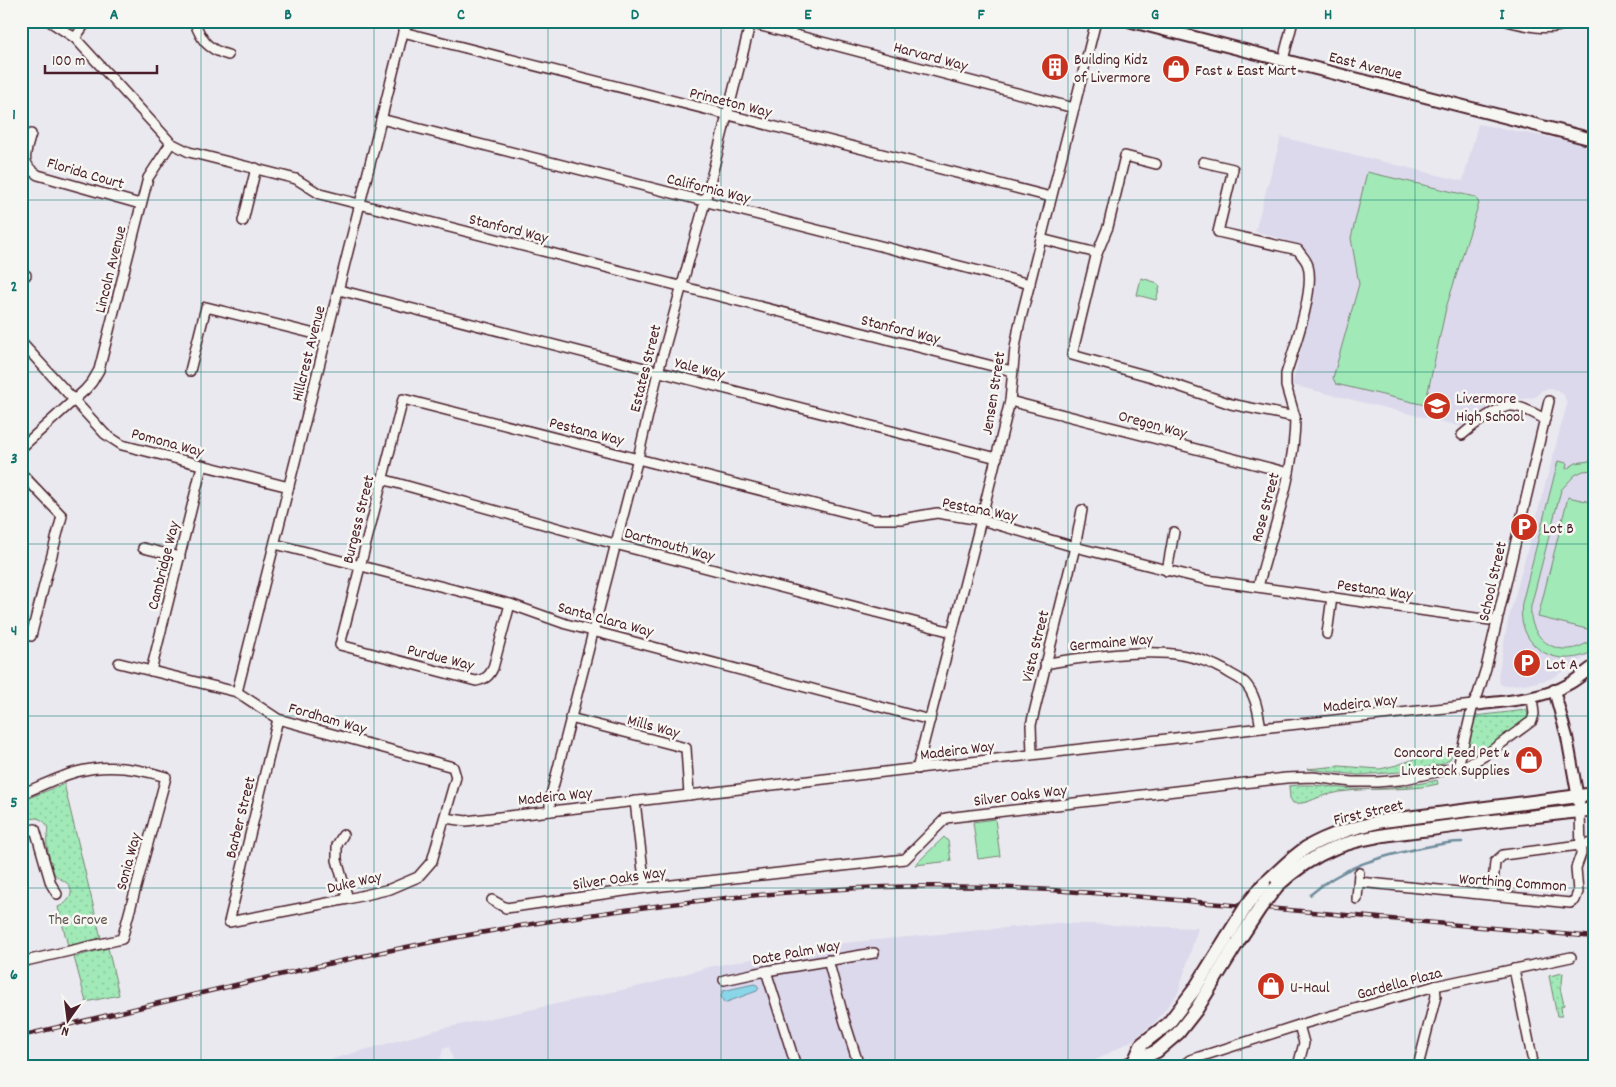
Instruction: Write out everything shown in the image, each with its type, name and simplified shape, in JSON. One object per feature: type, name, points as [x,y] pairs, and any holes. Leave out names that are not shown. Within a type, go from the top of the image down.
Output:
[{"type":"main road","name":"East Avenue","points":[[1130,21],[1595,140]]},
{"type":"main road","name":"First Street","points":[[1133,1064],[1157,1051],[1178,1033],[1209,990],[1233,939],[1260,908],[1271,885],[1305,849],[1352,828],[1383,821],[1595,794]]},
{"type":"main road","name":"First Street","points":[[1271,885],[1310,860],[1334,848],[1359,840],[1386,834],[1595,809]]},
{"type":"street","name":"Stanford Way","points":[[48,21],[75,38],[171,143],[189,152],[296,179],[320,194],[1012,372]]},
{"type":"street","points":[[75,38],[86,21]]},
{"type":"street","points":[[194,21],[205,44],[213,50],[228,55]]},
{"type":"street","name":"Hillcrest Avenue","points":[[237,692],[406,21]]},
{"type":"street","name":"Jensen Street","points":[[917,769],[997,458],[1010,401],[1019,326],[1096,21]]},
{"type":"street","points":[[1283,60],[1293,21]]},
{"type":"street","points":[[1508,21],[1529,27],[1552,28],[1571,21]]},
{"type":"street","name":"Harvard Way","points":[[748,22],[1074,108]]},
{"type":"street","name":"Estates Street","points":[[550,811],[550,799],[638,458],[658,372],[728,116],[748,22]]},
{"type":"street","name":"Princeton Way","points":[[403,32],[1051,197]]},
{"type":"street","name":"California Way","points":[[381,119],[1030,284]]},
{"type":"street","name":"Florida Court","points":[[31,134],[25,157],[26,164],[30,170],[38,175],[140,204]]},
{"type":"street","name":"Lincoln Avenue","points":[[21,448],[92,382],[99,370],[148,178],[171,143]]},
{"type":"street","points":[[1156,164],[1125,156],[1108,227],[1097,253],[1072,355],[1152,377],[1231,404],[1295,417]]},
{"type":"street","name":"Rose Street","points":[[1203,162],[1233,169],[1218,232],[1298,250],[1308,264],[1310,279],[1308,295],[1286,374],[1286,386],[1295,417],[1295,433],[1288,473],[1258,587]]},
{"type":"street","points":[[244,221],[256,168]]},
{"type":"street","points":[[1041,239],[1097,253]]},
{"type":"street","name":"Yale Way","points":[[338,290],[997,458]]},
{"type":"street","points":[[190,371],[206,307],[327,337]]},
{"type":"street","name":"Pomona Way","points":[[21,342],[105,434],[122,445],[289,487]]},
{"type":"street","name":"Pestana Way","points":[[403,400],[873,519],[901,519],[937,513],[981,520],[1075,547],[1207,580],[1497,621]]},
{"type":"street","name":"Burgess Street","points":[[340,645],[403,400]]},
{"type":"street","name":"Oregon Way","points":[[1010,401],[1288,473]]},
{"type":"street","name":"School Street","points":[[1458,767],[1473,705],[1486,668],[1550,401]]},
{"type":"street","points":[[1462,435],[1471,427],[1501,409],[1512,405],[1545,419]]},
{"type":"street","name":"Cambridge Way","points":[[151,671],[202,466]]},
{"type":"street","points":[[21,473],[62,516],[31,636],[21,633]]},
{"type":"street","name":"Dartmouth Way","points":[[382,479],[615,544],[952,632]]},
{"type":"street","name":"Vista Street","points":[[1032,754],[1031,725],[1075,547],[1082,510]]},
{"type":"street","points":[[1167,570],[1174,532]]},
{"type":"street","name":"Santa Clara Way","points":[[275,544],[510,604],[566,624],[930,720]]},
{"type":"street","points":[[143,548],[180,557]]},
{"type":"street","points":[[1327,634],[1332,597]]},
{"type":"street","name":"Purdue Way","points":[[340,645],[476,681],[484,680],[490,676],[493,668],[510,604]]},
{"type":"street","name":"Germaine Way","points":[[1045,664],[1142,651],[1184,655],[1203,660],[1222,668],[1244,682],[1256,704],[1261,728]]},
{"type":"street","name":"Fordham Way","points":[[119,663],[237,692],[278,719],[453,767],[456,777],[446,818]]},
{"type":"street","points":[[1473,705],[1532,697],[1554,690],[1569,684],[1595,665]]},
{"type":"street","points":[[1554,690],[1567,737],[1580,811]]},
{"type":"street","name":"Silver Oaks Way","points":[[492,900],[506,908],[645,888],[905,859],[946,818],[1286,778],[1314,777],[1352,782],[1400,780],[1475,762],[1532,721],[1534,714],[1532,697]]},
{"type":"street","name":"Madeira Way","points":[[446,818],[466,821],[1032,754],[1473,705]]},
{"type":"street","name":"Mills Way","points":[[570,718],[686,748],[689,795]]},
{"type":"street","name":"Barber Street","points":[[230,922],[278,719]]},
{"type":"street","name":"Sonia Way","points":[[21,794],[76,772],[98,768],[152,772],[166,777],[122,939],[21,962]]},
{"type":"street","points":[[636,802],[645,888]]},
{"type":"street","name":"Worthing Common","points":[[1357,899],[1359,877],[1492,895],[1570,903],[1575,900],[1578,892],[1576,868],[1580,858],[1581,844],[1580,811]]},
{"type":"street","name":"Duke Way","points":[[230,922],[390,889],[418,877],[432,861],[446,818]]},
{"type":"street","points":[[21,832],[35,829],[52,884],[57,894]]},
{"type":"street","points":[[343,835],[337,845],[337,860],[348,899]]},
{"type":"street","points":[[1492,895],[1495,862],[1502,854],[1595,843]]},
{"type":"street","name":"Date Palm Way","points":[[724,980],[874,953]]},
{"type":"street","name":"Gardella Plaza","points":[[1182,1066],[1190,1060],[1299,1025],[1435,986],[1571,957]]},
{"type":"street","points":[[828,960],[859,1066]]},
{"type":"street","points":[[1514,969],[1532,1058]]},
{"type":"street","points":[[766,971],[796,1066]]},
{"type":"street","points":[[1418,1066],[1436,996],[1435,986]]},
{"type":"street","points":[[1298,1066],[1304,1043],[1299,1025]]},
{"type":"shaded area","name":"Livermore High School","points":[[1478,124],[1595,146],[1595,651],[1550,679],[1504,686],[1500,684],[1498,676],[1508,621],[1567,404],[1564,395],[1548,388],[1541,391],[1536,397],[1504,402],[1463,427],[1292,385],[1314,298],[1314,265],[1305,251],[1294,243],[1255,231],[1281,137],[1463,181]]},
{"type":"shaded area","points":[[1057,923],[1198,928],[1178,993],[1156,1021],[1133,1040],[1083,1066],[455,1066],[449,1047],[443,1048],[439,1066],[307,1066],[440,1029],[649,984],[709,967],[844,943]]},
{"type":"green space","points":[[1367,172],[1475,197],[1479,203],[1446,308],[1425,405],[1336,384],[1333,378],[1359,284],[1351,238]]},
{"type":"green space","points":[[1141,278],[1155,282],[1160,286],[1156,300],[1137,295]]},
{"type":"green space","points":[[1595,460],[1595,470],[1583,471],[1575,475],[1561,490],[1531,606],[1531,619],[1542,640],[1551,646],[1562,649],[1584,644],[1595,636],[1594,651],[1566,658],[1553,656],[1542,651],[1532,643],[1525,632],[1522,619],[1522,603],[1558,461],[1567,463],[1566,469],[1576,463]]},
{"type":"green space","points":[[1568,497],[1595,503],[1595,616],[1591,630],[1538,617]]},
{"type":"green space","points":[[1526,710],[1529,716],[1480,754],[1472,754],[1467,749],[1475,716]]},
{"type":"green space","points":[[1453,753],[1450,759],[1443,764],[1400,772],[1358,775],[1307,769],[1339,766],[1380,769],[1427,755]]},
{"type":"green space","points":[[1437,780],[1438,784],[1424,787],[1385,789]]},
{"type":"green space","name":"The Grove","points":[[64,784],[101,938],[68,946],[58,907],[68,900],[71,890],[67,883],[54,873],[47,848],[47,826],[42,820],[37,818],[28,819],[21,824],[21,801]]},
{"type":"green space","points":[[1312,785],[1351,789],[1382,789],[1340,792],[1306,802],[1293,803],[1290,798],[1289,786]]},
{"type":"green space","points":[[995,819],[1000,856],[978,859],[973,822]]},
{"type":"green space","points":[[944,837],[948,841],[951,861],[915,865]]},
{"type":"green space","points":[[108,948],[119,995],[86,1002],[74,957]]},
{"type":"green space","points":[[1563,973],[1560,988],[1564,1005],[1561,1006],[1562,1016],[1557,1016],[1549,976]]},
{"type":"water","points":[[754,984],[759,988],[757,991],[724,1003],[721,996],[723,991]]},
{"type":"waterway","points":[[1310,895],[1334,877],[1373,860],[1433,845],[1462,842]]},
{"type":"railway","points":[[21,1036],[295,971],[449,939],[573,917],[698,901],[823,890],[928,886],[1054,890],[1595,937]]},
{"type":"place","name":"Building Kidz of Livermore","points":[[1055,67]]},
{"type":"place","name":"Fast & East Mart","points":[[1176,69]]},
{"type":"place","name":"Livermore High School","points":[[1437,406]]},
{"type":"place","name":"Lot B","points":[[1524,527]]},
{"type":"place","name":"Lot A","points":[[1527,663]]},
{"type":"place","name":"Concord Feed Pet & Livestock Supplies","points":[[1529,760]]},
{"type":"place","name":"U-Haul","points":[[1271,986]]}]
